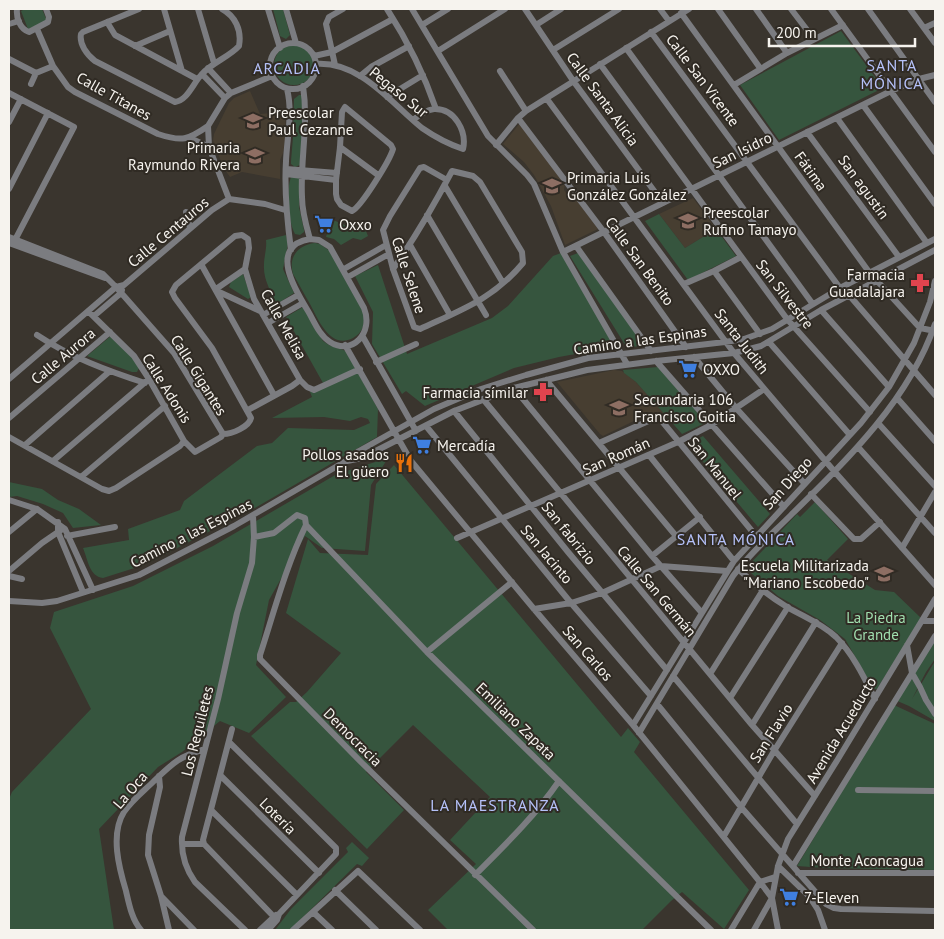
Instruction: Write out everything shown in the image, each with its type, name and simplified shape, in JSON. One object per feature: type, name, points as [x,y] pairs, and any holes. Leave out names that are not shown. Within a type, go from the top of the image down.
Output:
[{"type":"street","points":[[17,9],[19,22],[23,30],[27,32],[37,29],[48,22],[49,10]]},
{"type":"street","points":[[139,9],[84,32],[80,36],[84,50],[95,61],[175,102],[184,98],[211,66],[240,46],[237,23],[232,15],[222,9]]},
{"type":"street","points":[[164,9],[182,71]]},
{"type":"street","points":[[198,9],[211,66],[231,93]]},
{"type":"street","points":[[268,9],[280,48]]},
{"type":"street","points":[[286,9],[296,43]]},
{"type":"street","points":[[335,65],[326,21],[332,15],[344,9]]},
{"type":"street","points":[[386,9],[409,46],[436,109],[424,112],[413,120]]},
{"type":"street","points":[[412,9],[483,129],[496,146],[534,184],[563,252],[627,364]]},
{"type":"street","points":[[422,25],[448,9]]},
{"type":"street","points":[[438,51],[505,9]]},
{"type":"street","name":"Calle Santa Alicia","points":[[525,9],[574,82],[663,203]]},
{"type":"street","points":[[536,25],[562,9]]},
{"type":"street","points":[[553,50],[619,9]]},
{"type":"street","points":[[660,9],[669,21]]},
{"type":"street","points":[[496,146],[518,118],[526,111],[689,9]]},
{"type":"street","points":[[718,9],[760,68]]},
{"type":"street","points":[[756,9],[787,52]]},
{"type":"street","points":[[791,9],[814,39]]},
{"type":"street","points":[[831,9],[935,152]]},
{"type":"street","points":[[868,9],[935,102]]},
{"type":"street","points":[[910,9],[935,43]]},
{"type":"street","name":"Fátima","points":[[681,14],[869,272],[920,328],[934,331]]},
{"type":"street","points":[[314,56],[332,52],[393,19]]},
{"type":"street","points":[[9,24],[19,22]]},
{"type":"street","points":[[107,22],[116,35],[182,71],[200,77],[225,98]]},
{"type":"street","points":[[924,28],[935,23]]},
{"type":"street","points":[[734,85],[787,52],[842,25]]},
{"type":"street","name":"Calle Titanes","points":[[37,29],[53,66],[62,81],[75,92],[158,134],[175,138],[190,138]]},
{"type":"street","points":[[135,46],[170,31]]},
{"type":"street","name":"Calle San Vicente","points":[[651,32],[840,288]]},
{"type":"street","points":[[296,43],[305,47],[314,56],[316,64],[314,74],[303,86],[287,89],[276,82],[272,76],[270,70],[271,60],[280,48],[296,43]]},
{"type":"street","points":[[360,76],[371,67],[409,46]]},
{"type":"street","points":[[626,48],[812,303]]},
{"type":"street","points":[[9,59],[36,73]]},
{"type":"street","name":"Pegaso Sur","points":[[316,64],[335,65],[360,76],[413,120],[446,143],[463,149],[464,135],[459,124],[450,114],[436,109]]},
{"type":"street","name":"San Silvestre","points":[[600,64],[787,319],[870,412]]},
{"type":"street","points":[[31,84],[36,73],[53,66]]},
{"type":"street","points":[[500,71],[526,111]]},
{"type":"street","points":[[386,96],[423,75]]},
{"type":"street","name":"San Isidro","points":[[563,252],[863,105],[918,79],[935,75]]},
{"type":"street","points":[[190,138],[208,126],[225,98],[231,93],[272,76]]},
{"type":"street","points":[[303,86],[306,111],[302,206],[310,239]]},
{"type":"street","points":[[287,89],[290,106],[285,210],[291,250]]},
{"type":"street","points":[[9,93],[72,125],[74,130],[10,242]]},
{"type":"street","points":[[9,122],[21,99]]},
{"type":"street","name":"Santa Judith","points":[[547,99],[725,342],[834,471],[935,585]]},
{"type":"street","points":[[863,105],[935,204]]},
{"type":"street","points":[[345,107],[392,147],[392,153],[364,200],[352,211],[344,208],[337,199],[336,176],[340,147],[342,112],[345,107]]},
{"type":"street","points":[[9,190],[48,113]]},
{"type":"street","name":"Calle San Benito","points":[[518,118],[604,232],[686,347]]},
{"type":"street","points":[[836,118],[927,243]]},
{"type":"street","points":[[208,126],[209,147],[229,199],[285,210]]},
{"type":"street","name":"San agustín","points":[[808,132],[900,258]]},
{"type":"street","points":[[190,138],[209,147]]},
{"type":"street","points":[[340,147],[378,175]]},
{"type":"street","name":"Calle Selene","points":[[424,167],[446,183],[452,171],[478,179],[522,252],[523,263],[503,283],[478,302],[420,329],[414,327],[393,269],[383,234],[384,227],[420,168],[424,167]]},
{"type":"street","points":[[286,171],[336,176]]},
{"type":"street","points":[[393,269],[410,245],[446,183]]},
{"type":"street","points":[[446,183],[503,283]]},
{"type":"street","name":"Calle Centauros","points":[[9,379],[116,287],[124,285],[190,228],[229,199]]},
{"type":"street","points":[[186,212],[190,228]]},
{"type":"street","points":[[427,216],[486,315]]},
{"type":"street","name":"Calle Melisa","points":[[235,236],[245,236],[249,244],[245,269],[254,299],[300,380],[248,410],[212,348],[172,292],[176,285],[201,264],[230,239],[235,236]]},
{"type":"street","points":[[363,337],[352,344],[345,345],[331,343],[326,339],[298,295],[287,270],[288,257],[291,250],[301,242],[310,239],[319,240],[330,247],[344,269],[366,313],[363,337],[416,431]]},
{"type":"street","name":"Camino a las Espinas","points":[[9,601],[42,603],[57,601],[139,575],[253,516],[346,461],[359,451],[434,409],[480,389],[568,362],[725,342],[760,334],[869,272],[935,239]]},
{"type":"street","name":"Calle Gigantes","points":[[10,242],[99,272],[116,287],[174,353],[222,433]]},
{"type":"street","points":[[344,269],[386,245]]},
{"type":"street","points":[[410,245],[450,315]]},
{"type":"street","points":[[576,246],[651,351]]},
{"type":"street","name":"Camino a las Espinas","points":[[346,461],[362,458],[454,411],[514,388],[569,374],[627,364],[734,353],[752,349],[769,342],[821,310],[935,250]]},
{"type":"street","points":[[348,277],[389,254]]},
{"type":"street","points":[[684,284],[741,257]]},
{"type":"street","points":[[201,264],[274,395]]},
{"type":"street","points":[[216,290],[245,269]]},
{"type":"street","points":[[714,271],[760,334]]},
{"type":"street","name":"San Diego","points":[[633,725],[727,571],[756,536],[850,435],[889,387],[905,361],[920,328],[935,281]]},
{"type":"street","name":"Calle Centauros","points":[[94,316],[121,293],[124,285]]},
{"type":"street","points":[[216,290],[262,313],[298,295]]},
{"type":"street","points":[[849,295],[935,395]]},
{"type":"street","points":[[225,307],[235,300]]},
{"type":"street","points":[[268,323],[303,303]]},
{"type":"street","points":[[821,310],[889,387]]},
{"type":"street","name":"Calle Adonis","points":[[9,437],[102,490],[109,491],[180,446],[184,441],[134,356],[88,311]]},
{"type":"street","name":"San Diego","points":[[639,733],[738,569],[878,423],[897,398],[914,370],[934,331],[935,324]]},
{"type":"street","name":"Calle Aurora","points":[[9,418],[110,332]]},
{"type":"street","points":[[37,335],[50,344],[110,371],[147,381]]},
{"type":"street","points":[[769,342],[850,435]]},
{"type":"street","points":[[376,362],[416,344]]},
{"type":"street","name":"San Carlos","points":[[345,345],[411,460],[633,725],[772,898]]},
{"type":"street","points":[[694,357],[736,408],[804,484]]},
{"type":"street","points":[[656,361],[784,507]]},
{"type":"street","points":[[300,380],[307,387],[314,390],[360,369]]},
{"type":"street","points":[[25,445],[110,371]]},
{"type":"street","points":[[546,380],[676,536]]},
{"type":"street","points":[[54,461],[147,381]]},
{"type":"street","points":[[514,388],[652,556],[702,613]]},
{"type":"street","name":"San Román","points":[[457,538],[678,442],[711,425],[764,389]]},
{"type":"street","points":[[897,398],[935,441]]},
{"type":"street","name":"Calle San Germán","points":[[483,399],[752,725],[815,796]]},
{"type":"street","points":[[81,477],[165,406]]},
{"type":"street","points":[[184,441],[195,452],[221,437],[222,433],[229,434],[249,423],[251,418],[248,410]]},
{"type":"street","name":"San fabrizio","points":[[454,411],[602,593],[668,670]]},
{"type":"street","name":"San Manuel","points":[[599,443],[657,418],[661,420],[756,536]]},
{"type":"street","points":[[878,423],[935,486]]},
{"type":"street","name":"San Jacinto","points":[[426,426],[571,603],[651,696]]},
{"type":"street","points":[[858,446],[935,533]]},
{"type":"street","points":[[649,455],[734,562]]},
{"type":"street","points":[[902,548],[935,492]]},
{"type":"street","points":[[811,494],[854,539],[857,540],[865,536],[880,522]]},
{"type":"street","points":[[9,500],[37,509],[58,522],[82,592]]},
{"type":"street","points":[[9,532],[37,509]]},
{"type":"street","points":[[254,537],[274,533],[298,515],[305,518],[306,526]]},
{"type":"street","name":"Los Reguiletes","points":[[245,930],[195,882],[188,873],[181,850],[237,613],[252,563],[253,516]]},
{"type":"street","points":[[652,556],[700,517]]},
{"type":"street","name":"Emiliano Zapata","points":[[306,526],[427,652],[711,930]]},
{"type":"street","name":"Democracia","points":[[306,526],[299,539],[286,576],[260,660],[355,757],[533,930]]},
{"type":"street","points":[[9,571],[42,543],[61,533],[69,535],[115,527]]},
{"type":"street","points":[[69,535],[93,590]]},
{"type":"street","points":[[534,609],[571,603],[602,593],[661,566],[727,571]]},
{"type":"street","points":[[738,569],[763,590],[788,607],[816,622],[842,643],[875,699]]},
{"type":"street","points":[[9,576],[22,579]]},
{"type":"street","points":[[427,652],[512,582]]},
{"type":"street","points":[[710,674],[763,590]]},
{"type":"street","name":"Avenida Acueducto","points":[[754,930],[772,898],[775,877],[782,852],[796,824],[875,699],[935,599]]},
{"type":"street","points":[[730,698],[788,607]]},
{"type":"street","points":[[922,621],[935,621]]},
{"type":"street","points":[[752,725],[816,622]]},
{"type":"street","name":"Avenida Acueducto","points":[[792,866],[935,636]]},
{"type":"street","name":"San Flavio","points":[[724,836],[774,751],[842,643]]},
{"type":"street","points":[[907,645],[912,674],[935,714]]},
{"type":"street","points":[[673,676],[796,824]]},
{"type":"street","points":[[657,704],[792,866],[829,906],[841,910],[935,911]]},
{"type":"street","points":[[232,729],[203,840],[204,844],[276,917]]},
{"type":"street","points":[[229,742],[336,848],[336,854],[319,873],[276,917],[260,930]]},
{"type":"street","name":"La Oca","points":[[141,930],[134,919],[121,873],[117,853],[119,825],[125,811],[159,776],[183,756],[205,749]]},
{"type":"street","points":[[159,776],[159,792],[148,845],[151,867],[161,896],[169,930]]},
{"type":"street","name":"Lotería","points":[[220,776],[319,873]]},
{"type":"street","points":[[475,875],[541,807],[559,781]]},
{"type":"street","points":[[858,790],[935,791]]},
{"type":"street","points":[[211,810],[297,895]]},
{"type":"street","points":[[182,844],[204,844]]},
{"type":"street","points":[[778,866],[804,890],[816,905],[825,930]]},
{"type":"street","points":[[294,930],[335,890],[358,871],[420,930]]},
{"type":"street","name":"Monte Aconcagua","points":[[798,873],[935,873]]},
{"type":"street","points":[[731,930],[760,882],[775,877]]},
{"type":"street","points":[[804,890],[808,883]]},
{"type":"street","points":[[335,890],[376,930]]},
{"type":"street","points":[[161,896],[194,930]]},
{"type":"street","points":[[772,898],[778,930]]},
{"type":"street","points":[[816,905],[822,899]]},
{"type":"street","points":[[313,912],[332,930]]},
{"type":"street","points":[[268,930],[276,917]]},
{"type":"shaded area","name":"Preescolar Paul Cezanne","points":[[250,91],[260,114],[285,112],[286,135],[280,160],[280,179],[242,172],[230,177],[223,167],[213,140],[229,103],[234,98]]},
{"type":"shaded area","name":"Primaria Luis González González","points":[[520,123],[565,183],[564,190],[570,198],[576,199],[598,229],[565,245],[551,206],[534,175],[524,162],[503,144]]},
{"type":"shaded area","name":"Preescolar Rufino Tamayo","points":[[693,198],[716,229],[685,248],[659,214]]},
{"type":"shaded area","name":"Secundaria 106 Francisco Goitia","points":[[614,370],[622,371],[636,382],[664,413],[636,420],[603,436],[557,382]]},
{"type":"green space","points":[[25,9],[42,9],[47,21],[28,29],[21,11]]},
{"type":"green space","points":[[273,9],[283,9],[290,35],[286,39],[280,36]]},
{"type":"green space","points":[[841,31],[883,88],[779,140],[740,85]]},
{"type":"green space","points":[[294,45],[308,51],[314,65],[308,79],[294,85],[280,79],[274,65],[280,51]]},
{"type":"green space","points":[[302,95],[305,100],[300,165],[295,167],[291,164],[294,99]]},
{"type":"green space","points":[[291,177],[299,178],[300,181],[299,207],[304,232],[300,235],[295,234],[289,214],[288,198]]},
{"type":"green space","points":[[659,214],[685,248],[716,229],[736,256],[688,280],[645,221]]},
{"type":"green space","points":[[331,219],[349,227],[364,226],[368,236],[361,240],[353,238],[341,245],[334,239],[326,237]]},
{"type":"green space","points":[[286,235],[288,244],[283,269],[294,293],[277,304],[265,275],[266,240]]},
{"type":"green space","points":[[315,243],[330,251],[364,312],[363,327],[357,336],[345,341],[331,336],[321,325],[293,274],[293,257],[299,249]]},
{"type":"green space","points":[[561,253],[612,339],[608,348],[514,368],[425,406],[406,391],[402,394],[372,344],[373,312],[355,276],[378,265],[407,354],[492,318],[508,306],[553,256]]},
{"type":"green space","points":[[578,253],[645,345],[627,348],[570,256]]},
{"type":"green space","points":[[243,274],[251,297],[248,299],[229,287],[231,282]]},
{"type":"green space","points":[[303,307],[323,341],[346,351],[378,409],[377,437],[253,509],[144,565],[103,578],[98,577],[92,571],[83,548],[129,540],[128,529],[180,510],[184,501],[257,446],[272,443],[288,428],[354,430],[370,423],[368,419],[361,417],[350,421],[324,417],[272,418],[312,397],[310,392],[323,383],[286,317]]},
{"type":"green space","points":[[112,335],[131,356],[139,368],[137,372],[132,372],[87,356]]},
{"type":"green space","points":[[658,367],[705,420],[705,423],[682,434],[623,370]]},
{"type":"green space","points":[[703,436],[770,514],[758,527],[688,444]]},
{"type":"green space","points":[[388,458],[371,485],[365,551],[322,548],[305,536],[269,600],[256,665],[286,697],[249,733],[220,721],[182,752],[158,767],[99,829],[114,930],[9,930],[9,799],[12,792],[91,709],[50,628],[54,612],[133,586],[213,546],[337,474]]},
{"type":"green space","points":[[394,465],[621,737],[628,728],[640,742],[634,752],[749,890],[724,929],[682,892],[642,930],[448,930],[428,910],[476,864],[450,840],[490,797],[413,725],[366,772],[404,810],[367,849],[251,736],[290,702],[296,702],[307,692],[341,653],[286,613],[308,539],[320,553],[368,555],[376,484]]},
{"type":"green space","points":[[9,482],[42,489],[58,500],[79,509],[101,525],[73,528],[63,513],[43,504],[17,496],[9,497]]},
{"type":"green space","name":"La Piedra Grande","points":[[815,502],[848,539],[827,560],[875,590],[894,592],[921,618],[877,689],[874,689],[845,639],[820,620],[778,596],[751,573],[748,566],[797,514],[800,517]]},
{"type":"green space","points":[[935,636],[935,659],[912,699],[935,661],[935,721],[895,700]]},
{"type":"green space","points":[[894,705],[935,724],[935,870],[797,866]]},
{"type":"green space","points":[[352,842],[369,858],[362,866],[357,864],[290,930],[275,930],[291,909],[348,852],[346,848]]},
{"type":"place","name":"Preescolar Paul Cezanne","points":[[253,121]]},
{"type":"place","name":"Primaria Raymundo Rivera","points":[[255,156]]},
{"type":"place","name":"Primaria Luis González González","points":[[552,186]]},
{"type":"place","name":"Preescolar Rufino Tamayo","points":[[688,221]]},
{"type":"place","name":"Oxxo","points":[[324,224]]},
{"type":"place","name":"Farmacia Guadalajara","points":[[920,283]]},
{"type":"place","name":"OXXO","points":[[688,369]]},
{"type":"place","name":"Farmacia símilar","points":[[543,392]]},
{"type":"place","name":"Secundaria 106 Francisco Goitia","points":[[619,408]]},
{"type":"place","name":"Mercadía","points":[[422,445]]},
{"type":"place","name":"Pollos asados El güero","points":[[404,463]]},
{"type":"place","name":"Escuela Militarizada \"Mariano Escobedo\"","points":[[884,574]]},
{"type":"place","name":"7-Eleven","points":[[789,897]]},
{"type":"district","name":"ARCADIA","points":[[287,68]]},
{"type":"district","name":"SANTA MÓNICA","points":[[892,74]]},
{"type":"district","name":"SANTA MÓNICA","points":[[736,539]]},
{"type":"district","name":"LA MAESTRANZA","points":[[495,805]]}]
